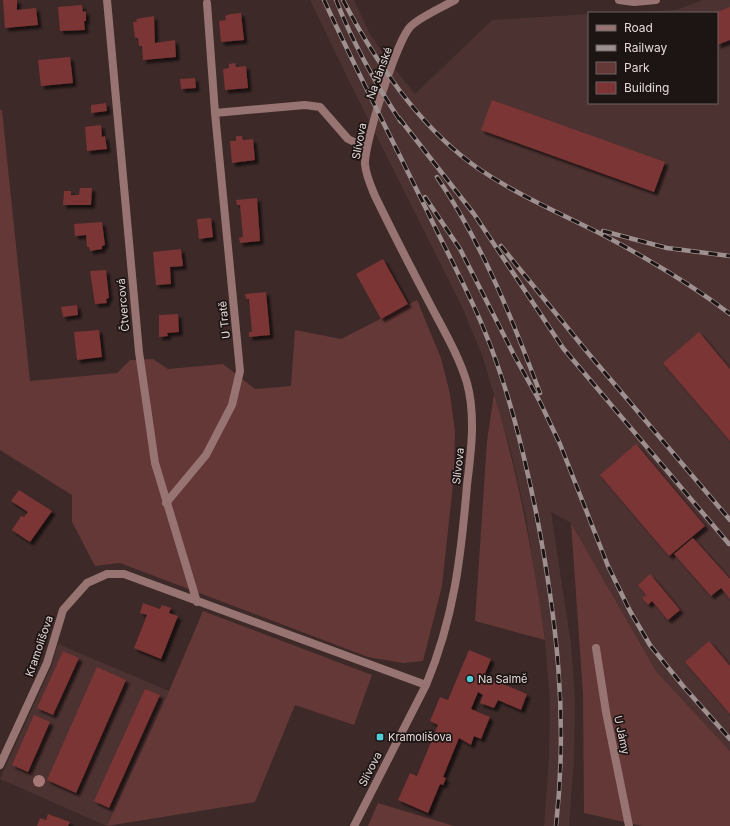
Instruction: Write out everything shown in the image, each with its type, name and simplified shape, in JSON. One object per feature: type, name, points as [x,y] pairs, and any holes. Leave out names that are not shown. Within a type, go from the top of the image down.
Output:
[{"type":"street","name":"Čtvercová","points":[[107,0],[139,352],[155,463],[197,602]]},
{"type":"street","name":"Na Jánské","points":[[377,110],[393,60],[410,26],[455,0]]},
{"type":"street","points":[[619,0],[634,2],[656,0]]},
{"type":"street","name":"U Tratě","points":[[166,503],[206,455],[232,405],[240,371],[215,113],[207,3]]},
{"type":"street","points":[[215,113],[305,105],[320,107],[348,139],[367,148]]},
{"type":"street","name":"Slívova","points":[[354,826],[426,685],[447,627],[458,570],[472,440],[471,414],[467,384],[456,354],[395,237],[368,180],[365,163],[367,148],[377,110]]},
{"type":"street","name":"Kramolišova","points":[[0,766],[47,663],[63,610],[87,583],[107,574],[124,574],[426,685]]},
{"type":"street","name":"U Jámy","points":[[596,648],[606,712],[629,826]]},
{"type":"shaded area","points":[[310,0],[354,0],[370,34],[387,59],[415,94],[492,20],[588,14],[588,104],[718,104],[718,12],[636,12],[676,10],[703,0],[730,0],[730,751],[656,671],[571,523],[551,512],[571,644],[575,700],[574,760],[569,826],[544,826],[549,759],[550,700],[545,640],[526,517],[511,452],[482,355],[462,307]]},
{"type":"shaded area","points":[[58,644],[169,691],[107,826],[0,779],[52,665]]},
{"type":"green space","points":[[0,110],[2,110],[30,381],[117,373],[130,360],[153,359],[168,369],[223,364],[255,389],[291,386],[295,330],[341,339],[417,300],[441,358],[450,394],[455,432],[454,475],[442,586],[423,661],[403,663],[368,657],[120,563],[95,566],[72,522],[72,495],[0,450]]},
{"type":"green space","points":[[494,394],[518,486],[545,640],[475,621],[487,441]]},
{"type":"green space","points":[[571,523],[656,671],[730,751],[730,826],[642,826],[584,813],[583,694]]},
{"type":"green space","points":[[203,611],[372,675],[354,725],[295,705],[255,802],[107,826],[169,691]]},
{"type":"green space","points":[[378,803],[454,826],[368,826]]},
{"type":"building","points":[[3,0],[17,0],[17,10],[36,8],[38,25],[5,28]]},
{"type":"building","points":[[82,5],[83,12],[86,11],[86,21],[84,21],[85,30],[60,31],[58,7]]},
{"type":"building","points":[[730,7],[730,40],[718,45],[718,12],[717,12]]},
{"type":"building","points":[[241,13],[244,40],[221,42],[219,21],[226,20],[225,16],[230,14]]},
{"type":"building","points":[[154,16],[155,43],[175,40],[176,57],[143,60],[142,46],[139,46],[138,38],[135,38],[133,22],[137,22],[136,19]]},
{"type":"building","points":[[70,57],[73,83],[41,86],[38,60]]},
{"type":"building","points":[[235,63],[236,67],[246,66],[248,88],[225,90],[223,69],[229,68],[229,64]]},
{"type":"building","points":[[195,78],[196,88],[181,89],[180,79]]},
{"type":"building","points":[[492,100],[665,162],[654,192],[481,130]]},
{"type":"building","points":[[106,103],[107,111],[91,113],[91,105]]},
{"type":"building","points":[[101,125],[102,137],[105,136],[107,149],[87,151],[85,127]]},
{"type":"building","points":[[236,136],[242,136],[243,140],[253,139],[255,160],[232,163],[230,141],[236,141]]},
{"type":"building","points":[[80,188],[92,188],[91,205],[63,205],[64,191],[71,191],[71,195],[79,195]]},
{"type":"building","points":[[257,198],[260,241],[240,243],[239,238],[243,237],[240,205],[237,205],[236,200]]},
{"type":"building","points":[[211,218],[213,237],[199,239],[197,219]]},
{"type":"building","points":[[102,222],[105,245],[102,246],[102,249],[90,251],[89,247],[87,247],[86,235],[75,236],[74,224]]},
{"type":"building","points":[[181,249],[183,266],[170,267],[171,284],[156,285],[153,252]]},
{"type":"building","points":[[383,259],[408,304],[381,319],[356,274]]},
{"type":"building","points":[[106,270],[109,298],[106,299],[107,303],[95,304],[90,271]]},
{"type":"building","points":[[266,292],[270,335],[249,337],[249,332],[252,332],[249,299],[246,299],[245,294]]},
{"type":"building","points":[[77,305],[78,315],[63,317],[61,307]]},
{"type":"building","points":[[178,314],[179,332],[167,333],[168,336],[159,337],[159,315]]},
{"type":"building","points":[[99,330],[102,357],[77,360],[74,332]]},
{"type":"building","points":[[699,332],[730,369],[730,441],[663,363]]},
{"type":"building","points":[[636,444],[705,526],[669,556],[600,475]]},
{"type":"building","points":[[19,490],[52,511],[30,542],[12,530],[21,516],[24,517],[28,512],[11,501]]},
{"type":"building","points":[[693,538],[730,579],[730,599],[721,588],[711,596],[674,554]]},
{"type":"building","points":[[650,574],[680,610],[668,620],[652,601],[648,605],[642,598],[646,595],[638,585]]},
{"type":"building","points":[[143,603],[160,609],[162,605],[171,608],[169,613],[178,616],[161,659],[134,648],[147,615],[140,613]]},
{"type":"building","points":[[709,641],[730,666],[730,714],[685,662]]},
{"type":"building","points":[[469,650],[491,659],[484,676],[527,694],[521,710],[498,700],[494,708],[480,703],[483,695],[478,692],[471,709],[490,717],[481,739],[474,736],[471,745],[459,738],[443,777],[446,778],[443,785],[440,784],[428,813],[398,800],[410,773],[417,776],[438,725],[430,721],[440,697],[448,700]]},
{"type":"building","points":[[63,651],[79,658],[53,715],[37,708]]},
{"type":"building","points":[[97,667],[126,680],[76,793],[47,780]]},
{"type":"building","points":[[145,689],[160,695],[109,808],[94,801]]},
{"type":"building","points":[[34,715],[50,722],[28,772],[12,765]]},
{"type":"building","points":[[48,814],[70,822],[68,826],[37,826],[40,818],[46,820]]},
{"type":"railway","points":[[324,0],[477,314],[500,372],[514,418],[536,512],[550,591],[555,630],[561,746],[556,826]]},
{"type":"railway","points":[[336,0],[365,62],[382,93],[401,122]]},
{"type":"railway","points":[[343,0],[370,47],[401,92],[419,114],[458,153],[494,179],[542,205],[607,237],[655,264],[686,283],[730,314]]},
{"type":"railway","points":[[399,118],[474,214],[563,348],[729,544]]},
{"type":"railway","points":[[437,177],[468,228],[495,282],[540,393]]},
{"type":"railway","points":[[425,197],[460,249],[514,355],[540,402],[560,444],[608,566],[630,611],[650,645],[683,686],[730,739]]},
{"type":"railway","points":[[603,231],[667,248],[730,256]]},
{"type":"railway","points":[[501,246],[588,353],[730,520]]},
{"type":"place","name":"Na Salmě","points":[[470,679]]},
{"type":"place","name":"Kramolišova","points":[[380,737]]}]
